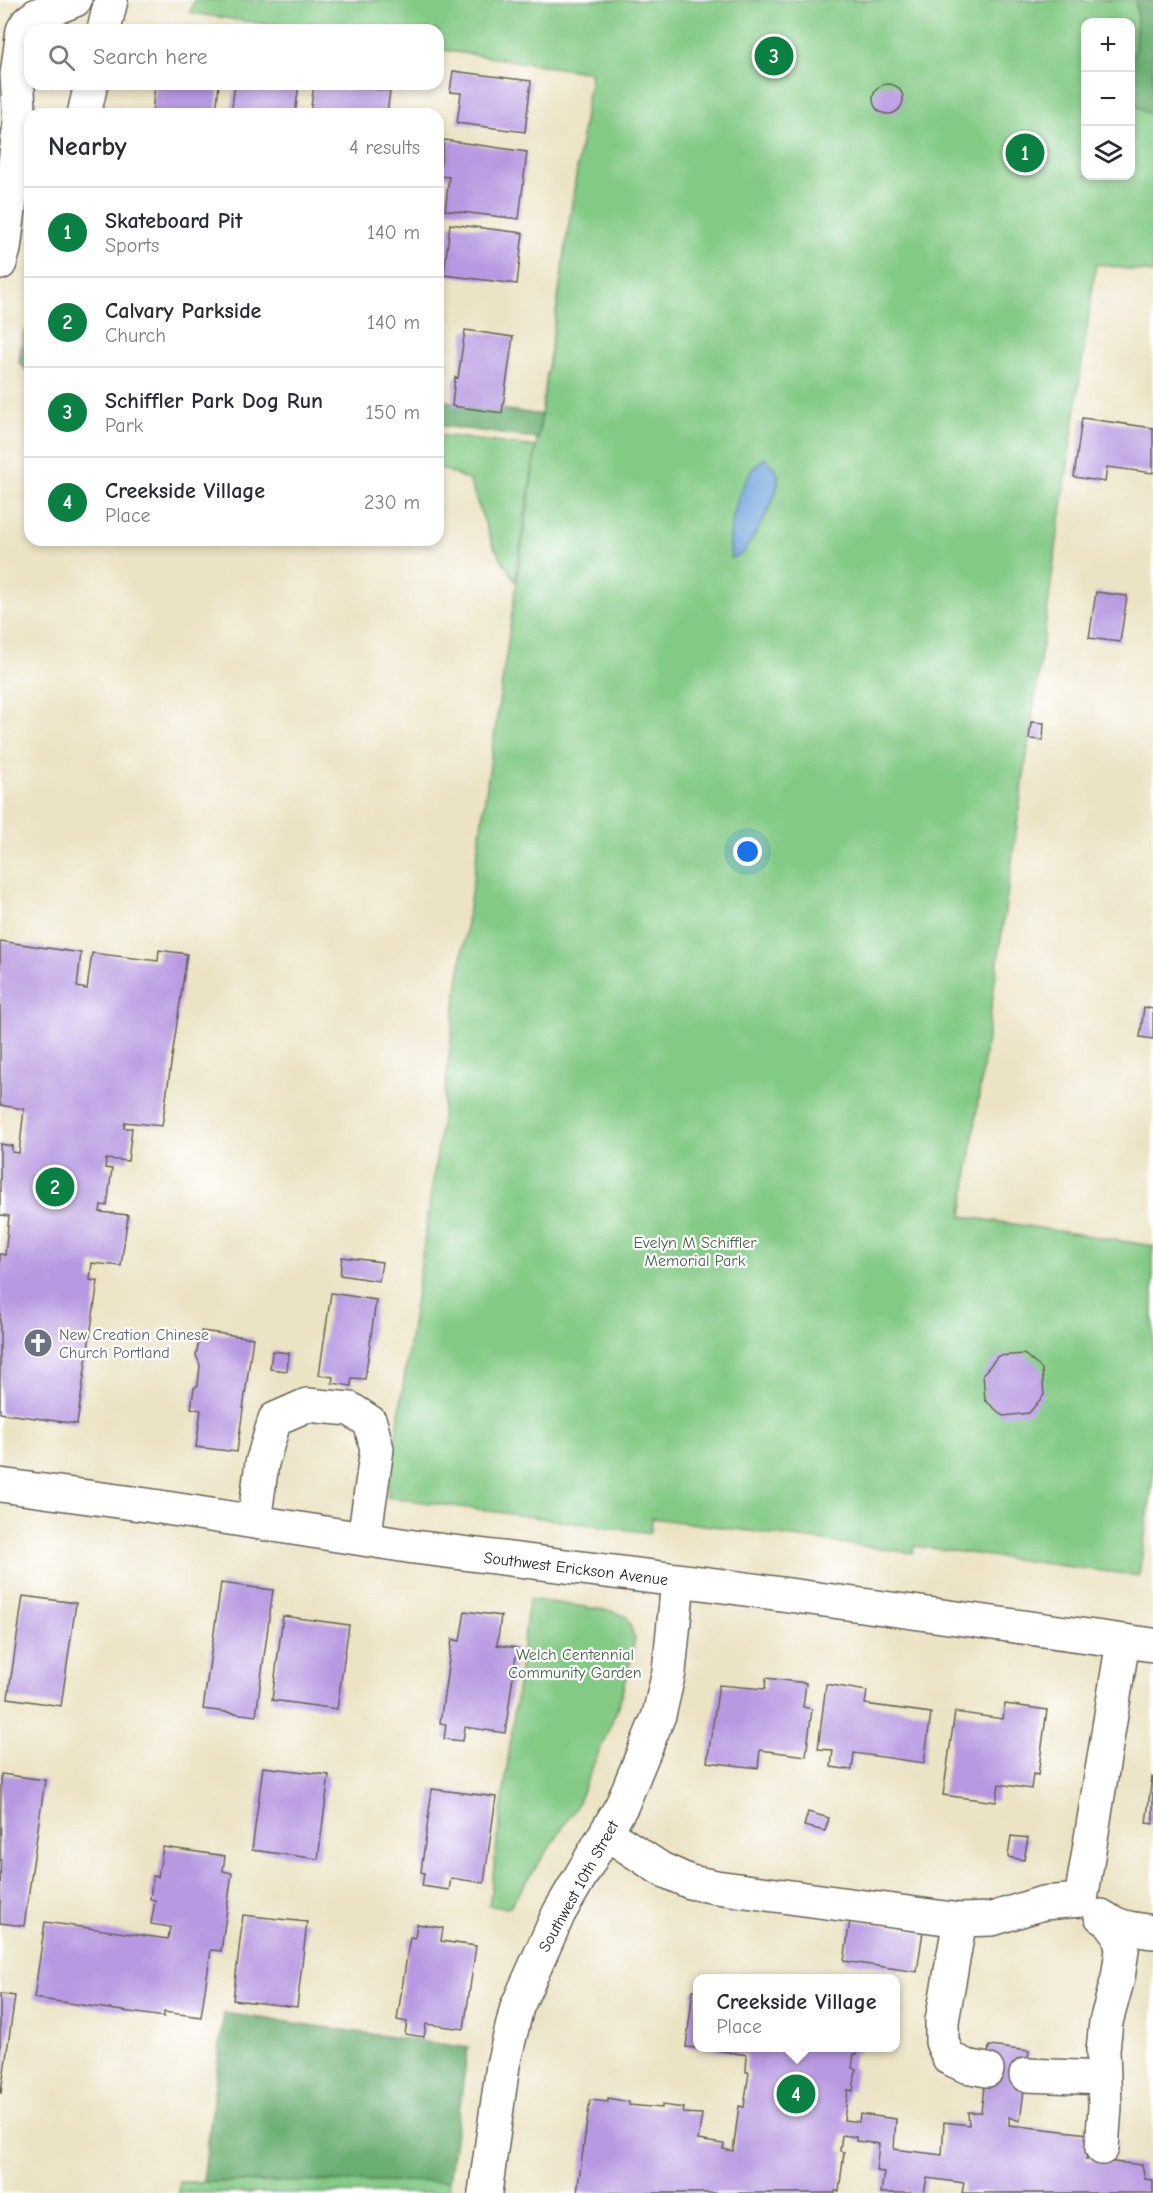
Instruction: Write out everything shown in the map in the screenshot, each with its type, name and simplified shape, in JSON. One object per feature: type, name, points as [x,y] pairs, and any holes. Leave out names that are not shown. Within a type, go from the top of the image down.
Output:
[{"type":"street","points":[[26,24],[37,15],[75,0]]},
{"type":"street","points":[[105,24],[111,0]]},
{"type":"street","points":[[0,263],[4,249],[20,123],[17,75],[24,27]]},
{"type":"street","points":[[85,108],[90,90]]},
{"type":"street","points":[[254,1522],[262,1463],[275,1419],[306,1405],[350,1409],[370,1422],[377,1449],[364,1539]]},
{"type":"street","name":"Southwest Erickson Avenue","points":[[0,1485],[364,1539],[1138,1643]]},
{"type":"street","name":"Southwest 10th Street","points":[[485,2193],[503,2065],[517,2007],[560,1913],[622,1805],[659,1715],[669,1672],[678,1581]]},
{"type":"street","points":[[1081,1900],[1138,1643]]},
{"type":"street","points":[[606,1833],[661,1869],[690,1882],[960,1920],[992,1919],[1043,1904],[1081,1900],[1110,1922],[1119,1934],[1122,1950],[1118,1978],[1106,2022],[1103,2050],[1105,2107],[1102,2148]]},
{"type":"street","points":[[960,1920],[942,2021],[942,2042],[949,2058],[966,2066],[987,2070]]},
{"type":"street","points":[[1110,1922],[1126,1928],[1153,1932]]},
{"type":"street","points":[[1026,2075],[1104,2078]]},
{"type":"green space","name":"Evelyn M Schiffler Memorial Park","points":[[194,0],[1153,0],[1153,273],[1096,264],[962,1216],[1153,1246],[1153,1478],[1139,1576],[915,1546],[913,1553],[652,1518],[651,1533],[387,1497],[441,1126],[456,997],[591,73],[444,50],[444,24],[266,24],[190,13]]},
{"type":"green space","points":[[1136,0],[1153,0],[1153,113],[1146,112],[1135,105]]},
{"type":"green space","points":[[24,330],[24,367],[19,362]]},
{"type":"green space","points":[[444,401],[542,415],[538,439],[444,426]]},
{"type":"green space","points":[[444,436],[536,447],[515,581],[493,545],[469,480],[444,470]]},
{"type":"green space","name":"Welch Centennial Community Garden","points":[[529,1599],[612,1611],[627,1617],[635,1639],[627,1677],[616,1712],[575,1809],[509,1908],[489,1906]]},
{"type":"green space","points":[[224,2013],[468,2048],[449,2181],[203,2182]]},
{"type":"green space","points":[[449,2181],[448,2193],[178,2193],[179,2182]]},
{"type":"water","points":[[765,458],[777,472],[778,480],[772,502],[743,554],[731,558],[732,524],[738,498],[748,476]]},
{"type":"building","points":[[453,71],[531,81],[525,132],[457,123],[461,93],[450,92]]},
{"type":"building","points":[[888,84],[899,88],[903,99],[899,110],[888,114],[877,110],[873,99],[877,88]]},
{"type":"building","points":[[154,90],[218,90],[217,108],[153,108]]},
{"type":"building","points":[[234,90],[298,90],[296,108],[232,108]]},
{"type":"building","points":[[313,90],[390,91],[388,108],[311,108]]},
{"type":"building","points":[[444,140],[527,152],[519,219],[445,210],[449,177],[444,176]]},
{"type":"building","points":[[450,224],[523,233],[517,284],[444,275]]},
{"type":"building","points":[[465,330],[513,337],[502,413],[452,406],[455,377],[458,378]]},
{"type":"building","points":[[1082,418],[1153,428],[1153,473],[1107,467],[1105,482],[1074,477]]},
{"type":"building","points":[[1096,592],[1127,596],[1120,642],[1089,638]]},
{"type":"building","points":[[1031,722],[1044,723],[1043,740],[1029,739]]},
{"type":"building","points":[[0,941],[81,953],[77,987],[87,989],[92,953],[158,961],[159,950],[187,954],[162,1126],[125,1122],[124,1128],[132,1128],[128,1161],[106,1159],[105,1168],[112,1169],[107,1206],[101,1205],[100,1212],[128,1215],[121,1266],[92,1263],[90,1280],[98,1281],[77,1424],[0,1413],[0,1254],[5,1255],[9,1216],[0,1215],[0,1144],[12,1146],[12,1152],[19,1153],[24,1109],[0,1105]]},
{"type":"building","points":[[1144,1007],[1153,1009],[1153,1039],[1140,1037]]},
{"type":"building","points":[[342,1257],[382,1262],[379,1281],[340,1275]]},
{"type":"building","points":[[331,1293],[376,1300],[365,1379],[352,1378],[351,1386],[332,1383],[333,1377],[319,1375]]},
{"type":"building","points":[[201,1331],[253,1338],[237,1452],[196,1447],[201,1410],[191,1408],[194,1388],[198,1385],[200,1365],[196,1355]]},
{"type":"building","points":[[272,1351],[289,1353],[287,1371],[270,1369]]},
{"type":"building","points":[[1024,1354],[1042,1369],[1044,1395],[1029,1413],[1003,1416],[985,1400],[983,1374],[998,1356]]},
{"type":"building","points":[[221,1583],[273,1590],[256,1716],[203,1709]]},
{"type":"building","points":[[23,1596],[76,1603],[61,1706],[8,1698]]},
{"type":"building","points":[[465,1611],[501,1616],[497,1645],[517,1648],[505,1733],[465,1727],[463,1741],[444,1739],[446,1724],[440,1723],[452,1639],[460,1641]]},
{"type":"building","points":[[283,1616],[349,1625],[337,1709],[272,1700]]},
{"type":"building","points":[[766,1678],[806,1683],[803,1707],[812,1709],[806,1756],[760,1750],[758,1768],[707,1762],[719,1685],[765,1689]]},
{"type":"building","points":[[826,1684],[867,1691],[865,1704],[931,1713],[924,1763],[854,1753],[852,1770],[831,1767],[833,1750],[818,1749]]},
{"type":"building","points":[[1005,1704],[1047,1710],[1038,1775],[1033,1774],[1031,1789],[999,1784],[996,1802],[943,1795],[955,1712],[1003,1719]]},
{"type":"building","points":[[263,1767],[329,1775],[318,1859],[252,1850]]},
{"type":"building","points":[[1,1774],[45,1780],[24,1926],[0,1923]]},
{"type":"building","points":[[1153,1778],[1153,1824],[1146,1823]]},
{"type":"building","points":[[432,1789],[496,1797],[484,1883],[451,1878],[449,1890],[422,1886],[424,1873],[421,1872]]},
{"type":"building","points":[[808,1812],[829,1818],[825,1831],[804,1826]]},
{"type":"building","points":[[1011,1836],[1028,1838],[1024,1860],[1008,1857]]},
{"type":"building","points":[[163,1847],[225,1856],[223,1871],[232,1873],[221,1951],[211,1950],[201,2017],[164,2012],[164,2017],[34,1998],[45,1922],[168,1939],[170,1927],[151,1924],[155,1900],[150,1899],[153,1876],[158,1877]]},
{"type":"building","points":[[243,1915],[307,1922],[297,2007],[233,2000]]},
{"type":"building","points":[[850,1920],[923,1931],[917,1972],[844,1961]]},
{"type":"building","points":[[417,1924],[443,1928],[441,1941],[476,1946],[464,2029],[426,2024],[424,2037],[405,2034],[407,2022],[397,2020],[410,1937],[415,1938]]},
{"type":"building","points":[[693,1990],[693,2048],[686,2047]]},
{"type":"building","points":[[0,1994],[15,1996],[1,2093],[0,2093]]},
{"type":"building","points":[[989,2046],[1029,2051],[1020,2121],[1009,2117],[1009,2125],[1089,2134],[1086,2159],[1142,2165],[1145,2179],[1153,2180],[1153,2193],[962,2193],[964,2183],[927,2178],[924,2193],[881,2193],[884,2172],[876,2171],[879,2144],[856,2141],[856,2137],[842,2135],[840,2151],[844,2152],[839,2191],[835,2193],[577,2193],[590,2100],[608,2102],[608,2098],[629,2102],[629,2105],[662,2108],[662,2105],[684,2108],[683,2113],[702,2114],[698,2140],[724,2144],[723,2149],[733,2151],[739,2106],[744,2107],[749,2072],[746,2072],[747,2055],[728,2052],[857,2052],[854,2054],[852,2068],[856,2069],[853,2091],[848,2090],[844,2120],[859,2122],[860,2114],[896,2119],[894,2149],[942,2155],[944,2122],[969,2125],[968,2112],[981,2112]]},
{"type":"place","name":"Schiffler Park Dog Run","points":[[774,56]]},
{"type":"place","name":"Skateboard Pit","points":[[1025,153]]},
{"type":"place","name":"Calvary Parkside","points":[[55,1187]]},
{"type":"place","name":"New Creation Chinese Church Portland","points":[[38,1343]]},
{"type":"place","name":"Creekside Village","points":[[796,2094]]}]
